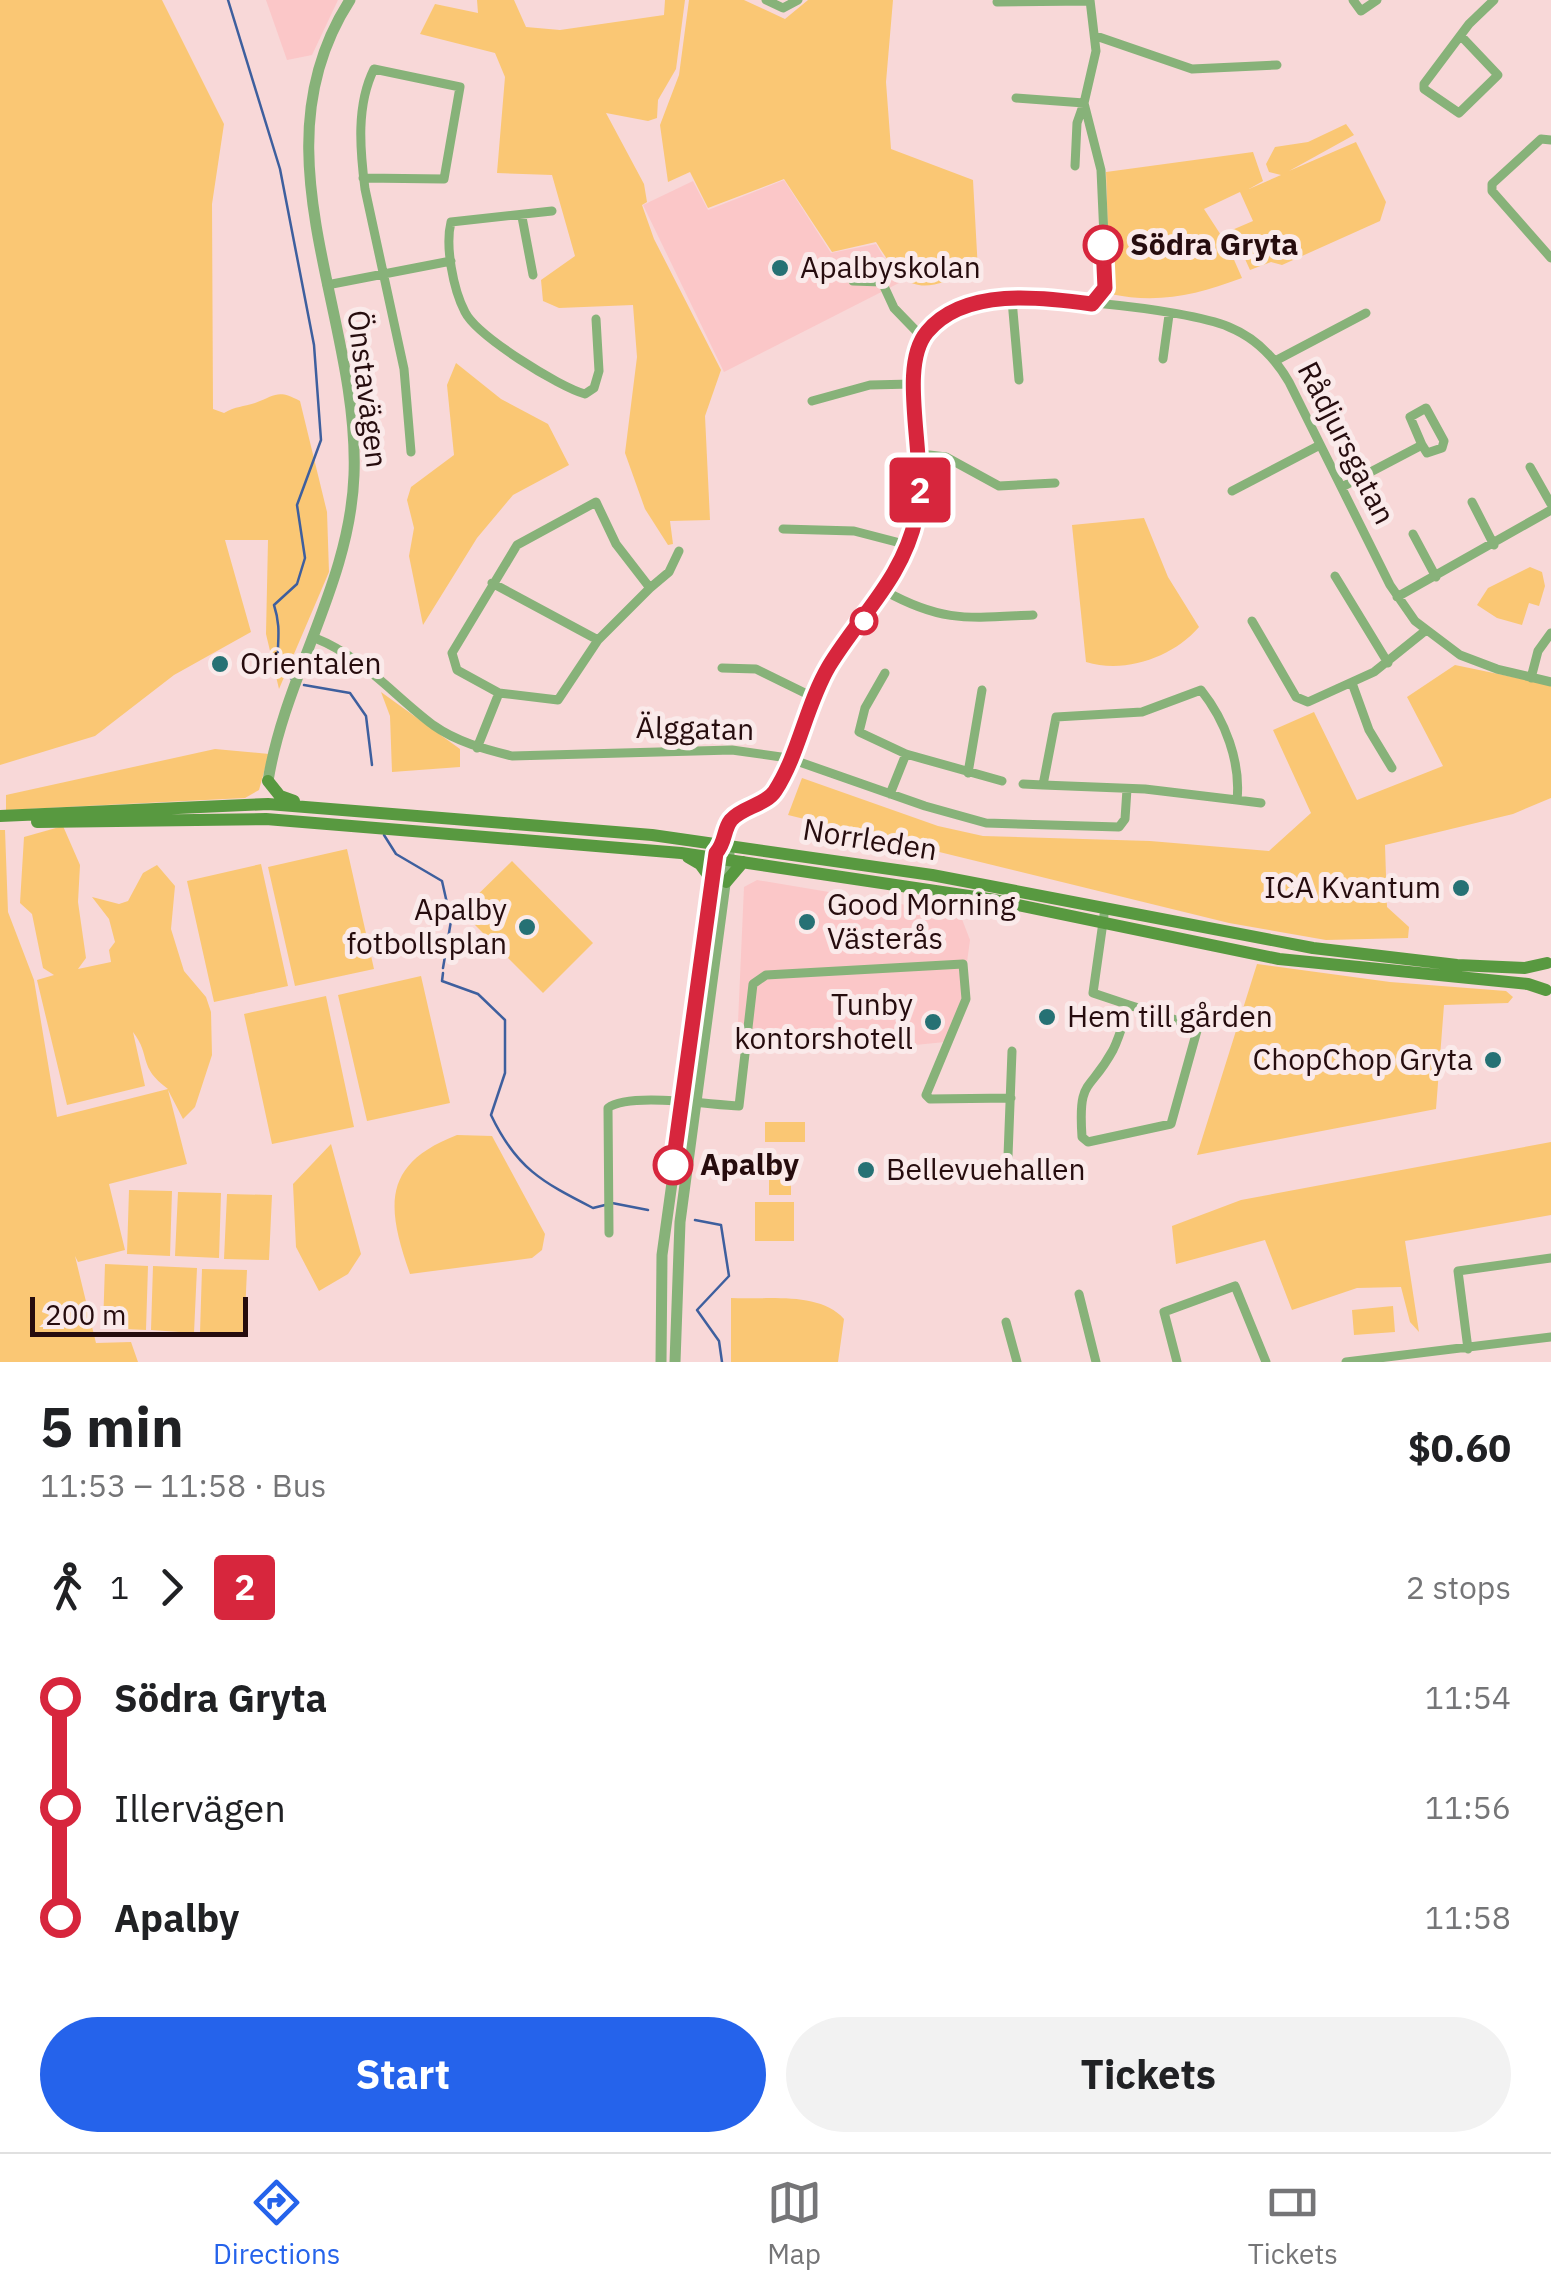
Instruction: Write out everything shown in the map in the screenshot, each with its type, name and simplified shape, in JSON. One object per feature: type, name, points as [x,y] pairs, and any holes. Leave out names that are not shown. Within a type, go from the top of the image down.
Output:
[{"type":"main road","points":[[246,804],[268,781]]},
{"type":"main road","points":[[268,781],[280,796],[315,807]]},
{"type":"main road","points":[[267,812],[268,781]]},
{"type":"main road","name":"Norrleden","points":[[0,820],[246,804],[267,812],[681,853],[1362,955],[1515,968],[1549,962]]},
{"type":"main road","name":"Norrleden","points":[[0,820],[267,812],[315,807],[725,844],[932,875],[1295,962],[1528,984],[1549,992]]},
{"type":"main road","points":[[681,853],[718,881],[729,860]]},
{"type":"main road","points":[[1549,962],[1549,992]]},
{"type":"street","name":"Önstavägen","points":[[268,781],[274,746],[341,564],[354,473],[348,387],[308,177],[308,119],[319,66],[350,0]]},
{"type":"street","points":[[766,0],[783,8],[798,0]]},
{"type":"street","points":[[997,2],[1090,0],[1096,36],[1084,102],[1076,123],[1075,166]]},
{"type":"street","points":[[1353,0],[1361,11],[1377,0]]},
{"type":"street","points":[[1461,36],[1498,75],[1459,114],[1424,89],[1424,84],[1461,36],[1494,0]]},
{"type":"street","points":[[1096,36],[1192,69],[1277,65]]},
{"type":"street","points":[[364,178],[444,179],[460,88],[374,69],[361,120],[364,178],[404,368],[411,452]]},
{"type":"street","points":[[1016,98],[1084,102]]},
{"type":"street","points":[[1084,102],[1102,180],[1105,288],[1092,304]]},
{"type":"street","points":[[1551,140],[1540,139],[1492,184],[1492,190],[1551,258]]},
{"type":"street","points":[[552,211],[451,222],[452,260],[471,320],[566,389],[585,394],[594,388],[599,371],[596,319]]},
{"type":"street","points":[[522,216],[534,275]]},
{"type":"street","points":[[328,285],[452,260]]},
{"type":"street","points":[[660,1362],[662,1255],[680,1105],[718,881],[729,860],[725,844],[727,825],[774,793],[813,697],[831,663],[885,590],[908,546],[917,516],[922,454],[912,364],[922,338],[894,308],[882,282]]},
{"type":"street","points":[[1012,300],[1019,380]]},
{"type":"street","name":"Rådjursgatan","points":[[922,338],[950,313],[975,303],[1012,300],[1092,304],[1170,314],[1229,327],[1256,342],[1275,361],[1397,597],[1425,631],[1477,662],[1551,682]]},
{"type":"street","points":[[1275,361],[1366,313]]},
{"type":"street","points":[[1163,358],[1170,314]]},
{"type":"street","points":[[812,401],[870,385],[912,384]]},
{"type":"street","points":[[1426,408],[1444,444],[1428,453],[1422,444],[1410,417],[1426,408]]},
{"type":"street","points":[[1342,487],[1422,444]]},
{"type":"street","points":[[1232,491],[1320,445]]},
{"type":"street","points":[[922,454],[946,457],[1000,486],[1054,483]]},
{"type":"street","points":[[1397,597],[1494,545],[1551,507],[1530,467]]},
{"type":"street","points":[[650,588],[616,544],[596,502],[517,544],[452,653],[451,662],[467,678],[499,693],[558,700],[598,640],[668,572],[680,552]]},
{"type":"street","points":[[1472,502],[1494,545]]},
{"type":"street","points":[[783,529],[854,531],[908,546]]},
{"type":"street","points":[[1413,534],[1436,576]]},
{"type":"street","points":[[1335,576],[1388,663]]},
{"type":"street","points":[[492,583],[598,640]]},
{"type":"street","points":[[885,590],[922,611],[950,618],[1033,615]]},
{"type":"street","points":[[1252,621],[1296,697],[1312,701],[1388,663],[1425,631]]},
{"type":"street","points":[[1530,678],[1538,651],[1551,633]]},
{"type":"street","name":"Älggatan","points":[[315,638],[348,653],[431,723],[477,748],[512,756],[732,750],[788,758],[986,822],[1119,827],[1125,820],[1127,789]]},
{"type":"street","points":[[722,668],[756,669],[813,697]]},
{"type":"street","points":[[885,674],[857,728],[906,754],[1002,782]]},
{"type":"street","points":[[1352,683],[1369,730],[1392,768]]},
{"type":"street","points":[[968,773],[982,690]]},
{"type":"street","points":[[1043,785],[1056,717],[1142,712],[1201,690],[1232,751],[1236,800]]},
{"type":"street","points":[[477,748],[499,693]]},
{"type":"street","points":[[890,794],[906,754]]},
{"type":"street","points":[[1023,784],[1127,789],[1262,803]]},
{"type":"street","points":[[675,1362],[676,1253],[718,881]]},
{"type":"street","points":[[1104,915],[1093,994],[1129,1005],[1198,1027],[1170,1124],[1088,1142],[1082,1138],[1082,1094],[1114,1048],[1129,1005]]},
{"type":"street","points":[[609,1233],[608,1108],[617,1102],[654,1099],[680,1105],[738,1106],[753,984],[760,977],[963,964],[966,999],[926,1095],[930,1099],[1011,1098]]},
{"type":"street","points":[[1008,1156],[1012,1051]]},
{"type":"street","points":[[1468,1349],[1458,1270],[1551,1258]]},
{"type":"street","points":[[1177,1362],[1164,1312],[1235,1286],[1266,1362]]},
{"type":"street","points":[[1079,1294],[1096,1362]]},
{"type":"street","points":[[1006,1322],[1017,1362]]},
{"type":"street","points":[[1346,1362],[1551,1337]]},
{"type":"shaded area","points":[[0,0],[162,0],[224,124],[212,204],[213,409],[224,413],[277,394],[300,401],[327,512],[329,572],[279,689],[266,634],[268,540],[225,540],[251,632],[174,675],[95,736],[0,765]]},
{"type":"shaded area","points":[[266,0],[338,0],[312,55],[287,60]]},
{"type":"shaded area","points":[[477,0],[514,0],[526,27],[560,30],[664,15],[665,0],[685,0],[676,69],[658,100],[657,118],[648,121],[606,113],[644,184],[647,202],[642,205],[654,239],[721,370],[705,416],[710,520],[670,521],[673,544],[668,545],[645,509],[625,453],[637,357],[633,305],[559,308],[543,301],[541,280],[575,256],[552,175],[497,173],[505,77],[495,53],[420,34],[435,4],[478,13]]},
{"type":"shaded area","points":[[689,0],[744,0],[785,19],[808,0],[893,0],[886,82],[891,149],[973,180],[978,271],[918,285],[899,273],[876,242],[832,252],[784,179],[708,208],[690,172],[668,182],[660,125],[679,75]]},
{"type":"shaded area","points":[[1346,124],[1354,135],[1289,171],[1356,142],[1386,202],[1380,221],[1282,265],[1271,262],[1250,270],[1232,230],[1253,221],[1240,192],[1204,209],[1228,246],[1242,278],[1177,296],[1110,294],[1106,172],[1253,152],[1263,181],[1249,189],[1281,175],[1269,172],[1266,164],[1275,147],[1308,142]]},
{"type":"shaded area","name":"Apalbyskolan","points":[[784,180],[831,253],[876,244],[899,283],[724,372],[643,205],[693,181],[708,210]]},
{"type":"shaded area","points":[[456,363],[501,399],[548,424],[569,465],[513,495],[477,538],[423,625],[409,556],[414,528],[407,500],[411,487],[454,455],[447,385]]},
{"type":"shaded area","points":[[1144,518],[1168,577],[1199,627],[1176,647],[1148,660],[1117,666],[1086,662],[1072,525]]},
{"type":"shaded area","points":[[1530,567],[1542,572],[1545,586],[1539,606],[1529,603],[1522,625],[1497,618],[1477,605],[1488,588]]},
{"type":"shaded area","points":[[1455,665],[1551,685],[1551,798],[1513,814],[1385,845],[1387,907],[1409,927],[1408,938],[1326,940],[1229,923],[788,815],[802,778],[938,826],[983,836],[1150,841],[1269,851],[1311,813],[1273,730],[1314,712],[1357,800],[1443,766],[1407,697]]},
{"type":"shaded area","points":[[381,692],[460,749],[460,767],[392,772],[390,716]]},
{"type":"shaded area","points":[[215,749],[269,754],[259,790],[245,798],[6,810],[6,795]]},
{"type":"shaded area","points":[[63,826],[80,865],[78,902],[86,958],[78,969],[111,962],[109,950],[115,942],[109,919],[92,897],[119,904],[128,901],[143,873],[157,865],[175,886],[171,929],[184,971],[206,997],[211,1012],[212,1055],[195,1107],[183,1119],[168,1090],[187,1164],[109,1184],[125,1250],[78,1262],[75,1256],[96,1343],[131,1342],[138,1362],[0,1362],[0,830],[5,830],[8,912],[34,980],[57,1117],[168,1089],[152,1074],[133,1032],[145,1086],[67,1105],[37,980],[54,975],[43,968],[32,914],[20,903],[24,837]]},
{"type":"shaded area","points":[[347,849],[374,969],[295,986],[268,867]]},
{"type":"shaded area","name":"Apalby fotbollsplan","points":[[512,861],[593,943],[543,993],[461,911]]},
{"type":"shaded area","points":[[261,864],[288,986],[214,1002],[187,881]]},
{"type":"shaded area","points":[[757,880],[960,914],[970,940],[962,999],[945,1042],[895,1047],[737,1045],[744,887]]},
{"type":"shaded area","points":[[1257,964],[1390,982],[1506,991],[1513,997],[1508,1003],[1444,1005],[1436,1109],[1197,1155]]},
{"type":"shaded area","points":[[421,976],[450,1103],[367,1121],[338,995]]},
{"type":"shaded area","points":[[326,996],[354,1127],[272,1144],[244,1014]]},
{"type":"shaded area","points":[[765,1122],[805,1122],[805,1142],[765,1142]]},
{"type":"shaded area","points":[[457,1135],[492,1136],[545,1234],[542,1250],[532,1258],[410,1274],[397,1228],[396,1190],[415,1159]]},
{"type":"shaded area","points":[[1551,1142],[1551,1215],[1405,1241],[1419,1332],[1410,1322],[1401,1287],[1357,1288],[1292,1310],[1265,1240],[1176,1264],[1172,1226],[1241,1200]]},
{"type":"shaded area","points":[[331,1144],[361,1254],[348,1274],[319,1291],[296,1247],[293,1184]]},
{"type":"shaded area","points":[[769,1156],[791,1156],[791,1195],[769,1195]]},
{"type":"shaded area","points":[[129,1190],[172,1191],[170,1256],[127,1254]]},
{"type":"shaded area","points":[[178,1192],[221,1193],[219,1258],[175,1256]]},
{"type":"shaded area","points":[[227,1194],[272,1195],[269,1260],[224,1259]]},
{"type":"shaded area","points":[[755,1202],[794,1202],[794,1241],[755,1241]]},
{"type":"shaded area","points":[[105,1264],[148,1266],[146,1330],[103,1328]]},
{"type":"shaded area","points":[[153,1266],[197,1268],[194,1333],[151,1330]]},
{"type":"shaded area","points":[[202,1269],[247,1270],[244,1336],[200,1333]]},
{"type":"shaded area","points":[[731,1298],[791,1299],[833,1310],[844,1319],[838,1362],[731,1362]]},
{"type":"shaded area","points":[[1393,1306],[1395,1332],[1354,1335],[1352,1310]]},
{"type":"waterway","points":[[228,0],[280,169],[314,345],[321,440],[297,505],[305,558],[297,584],[274,605],[279,672],[292,679]]},
{"type":"waterway","points":[[304,685],[350,693],[366,716],[372,765]]},
{"type":"waterway","points":[[384,835],[396,854],[442,881],[451,921],[443,968]]},
{"type":"waterway","points":[[443,973],[442,981],[478,994],[505,1020],[505,1073],[491,1115],[510,1148],[532,1172],[559,1190],[593,1208],[605,1205]]},
{"type":"waterway","points":[[612,1203],[648,1210]]},
{"type":"waterway","points":[[695,1220],[721,1225],[729,1276],[697,1310],[719,1341],[722,1362]]},
{"type":"bus line","name":"2","points":[[673,1165],[716,853],[725,844],[727,825],[735,816],[774,793],[831,663],[871,612],[908,546],[917,516],[922,454],[912,364],[922,338],[950,313],[975,303],[1042,298],[1092,304],[1105,288],[1103,245]]},
{"type":"place","name":"Södra Gryta","points":[[1103,245]]},
{"type":"place","name":"Apalbyskolan","points":[[780,268]]},
{"type":"place","name":"Orientalen","points":[[220,664]]},
{"type":"place","name":"ICA Kvantum","points":[[1461,888]]},
{"type":"place","name":"Good Morning Västerås","points":[[807,922]]},
{"type":"place","name":"Apalby fotbollsplan","points":[[527,927]]},
{"type":"place","name":"Hem till gården","points":[[1047,1017]]},
{"type":"place","name":"Tunby kontorshotell","points":[[933,1022]]},
{"type":"place","name":"ChopChop Gryta","points":[[1493,1060]]},
{"type":"place","name":"Apalby","points":[[673,1165]]},
{"type":"place","name":"Bellevuehallen","points":[[866,1170]]}]
